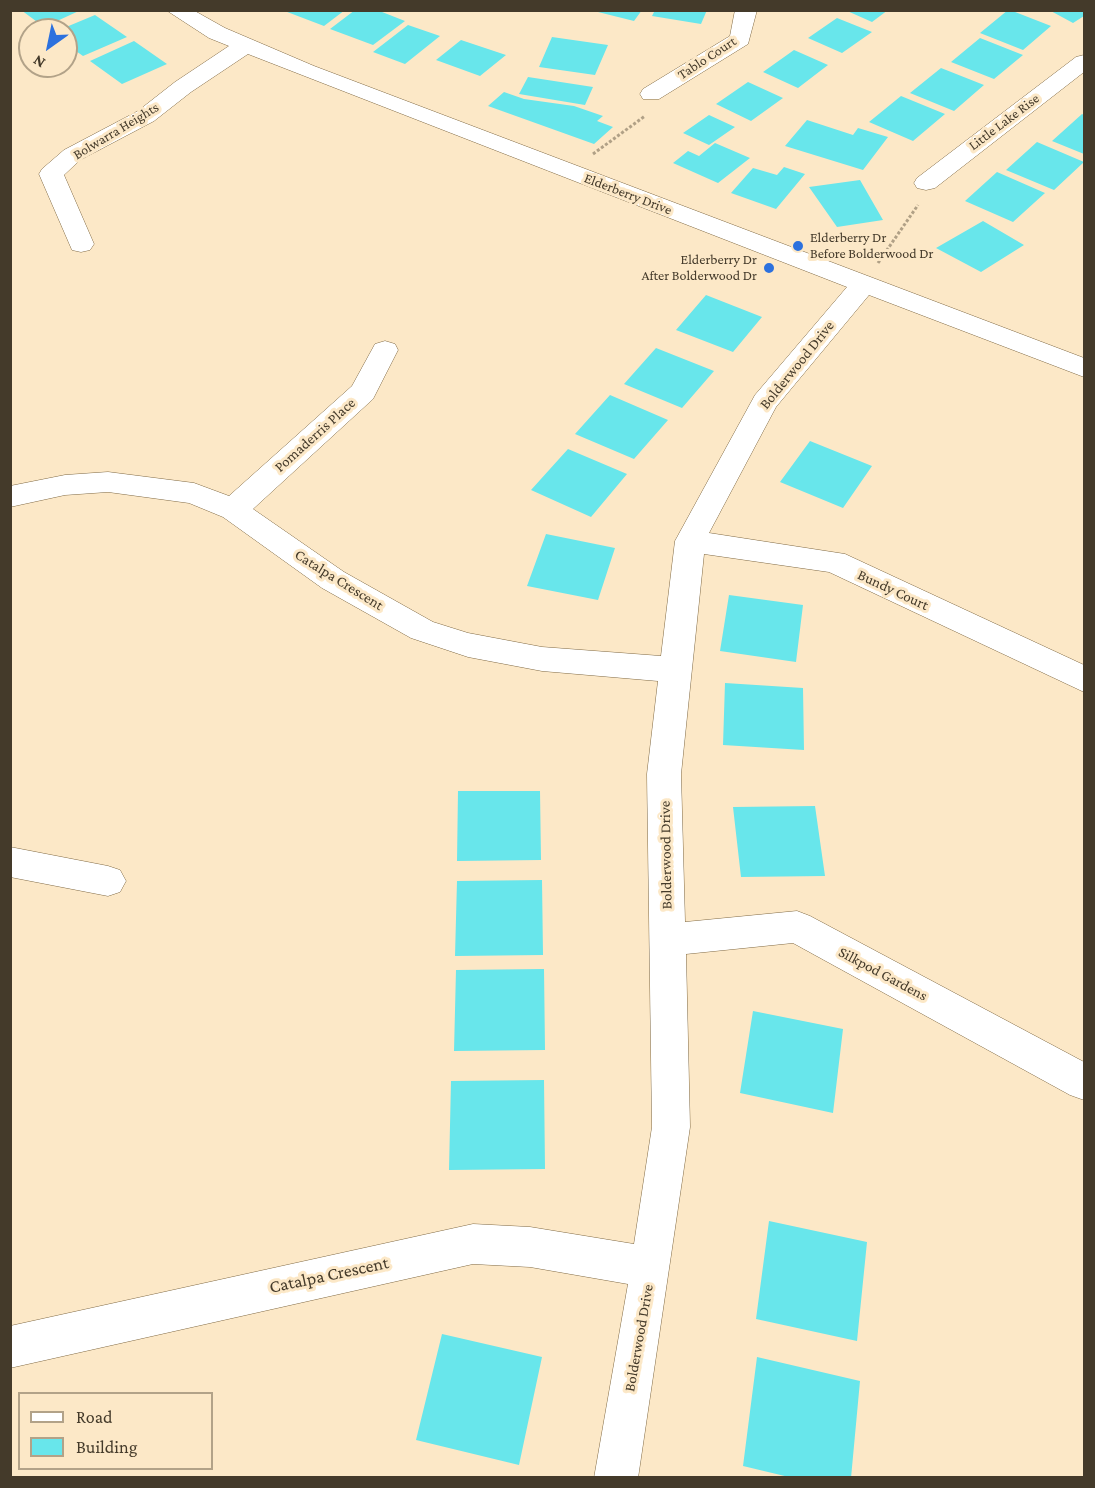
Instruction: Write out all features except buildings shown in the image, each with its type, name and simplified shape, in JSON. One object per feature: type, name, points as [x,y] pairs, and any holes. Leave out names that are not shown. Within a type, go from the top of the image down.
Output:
[{"type":"street","name":"Elderberry Drive","points":[[176,10],[245,46],[869,276],[1084,368]]},
{"type":"street","name":"Tablo Court","points":[[651,94],[740,39],[746,10]]},
{"type":"street","name":"Bolwarra Heights","points":[[81,244],[51,174],[72,155],[146,116],[183,87],[245,46]]},
{"type":"street","name":"Little Lake Rise","points":[[926,183],[1084,62]]},
{"type":"street","name":"Bolderwood Drive","points":[[616,1478],[651,1268],[671,1127],[664,774],[690,541],[765,402],[869,276]]},
{"type":"street","name":"Pomaderris Place","points":[[233,510],[363,392],[385,350]]},
{"type":"street","name":"Catalpa Crescent","points":[[10,497],[65,485],[108,482],[194,493],[233,510],[333,580],[422,630],[468,645],[542,658],[676,670]]},
{"type":"street","name":"Bundy Court","points":[[690,541],[834,562],[1084,678]]},
{"type":"street","points":[[10,862],[108,881]]},
{"type":"street","name":"Silkpod Gardens","points":[[667,940],[797,927],[1084,1082]]},
{"type":"street","name":"Catalpa Crescent","points":[[10,1347],[473,1244],[531,1247],[651,1268]]},
{"type":"path","points":[[586,159],[646,116]]},
{"type":"path","points":[[869,276],[897,239],[921,200],[926,183]]},
{"type":"place","name":"Elderberry Dr Before Bolderwood Dr","points":[[798,246]]},
{"type":"place","name":"Elderberry Dr After Bolderwood Dr","points":[[769,268]]}]
